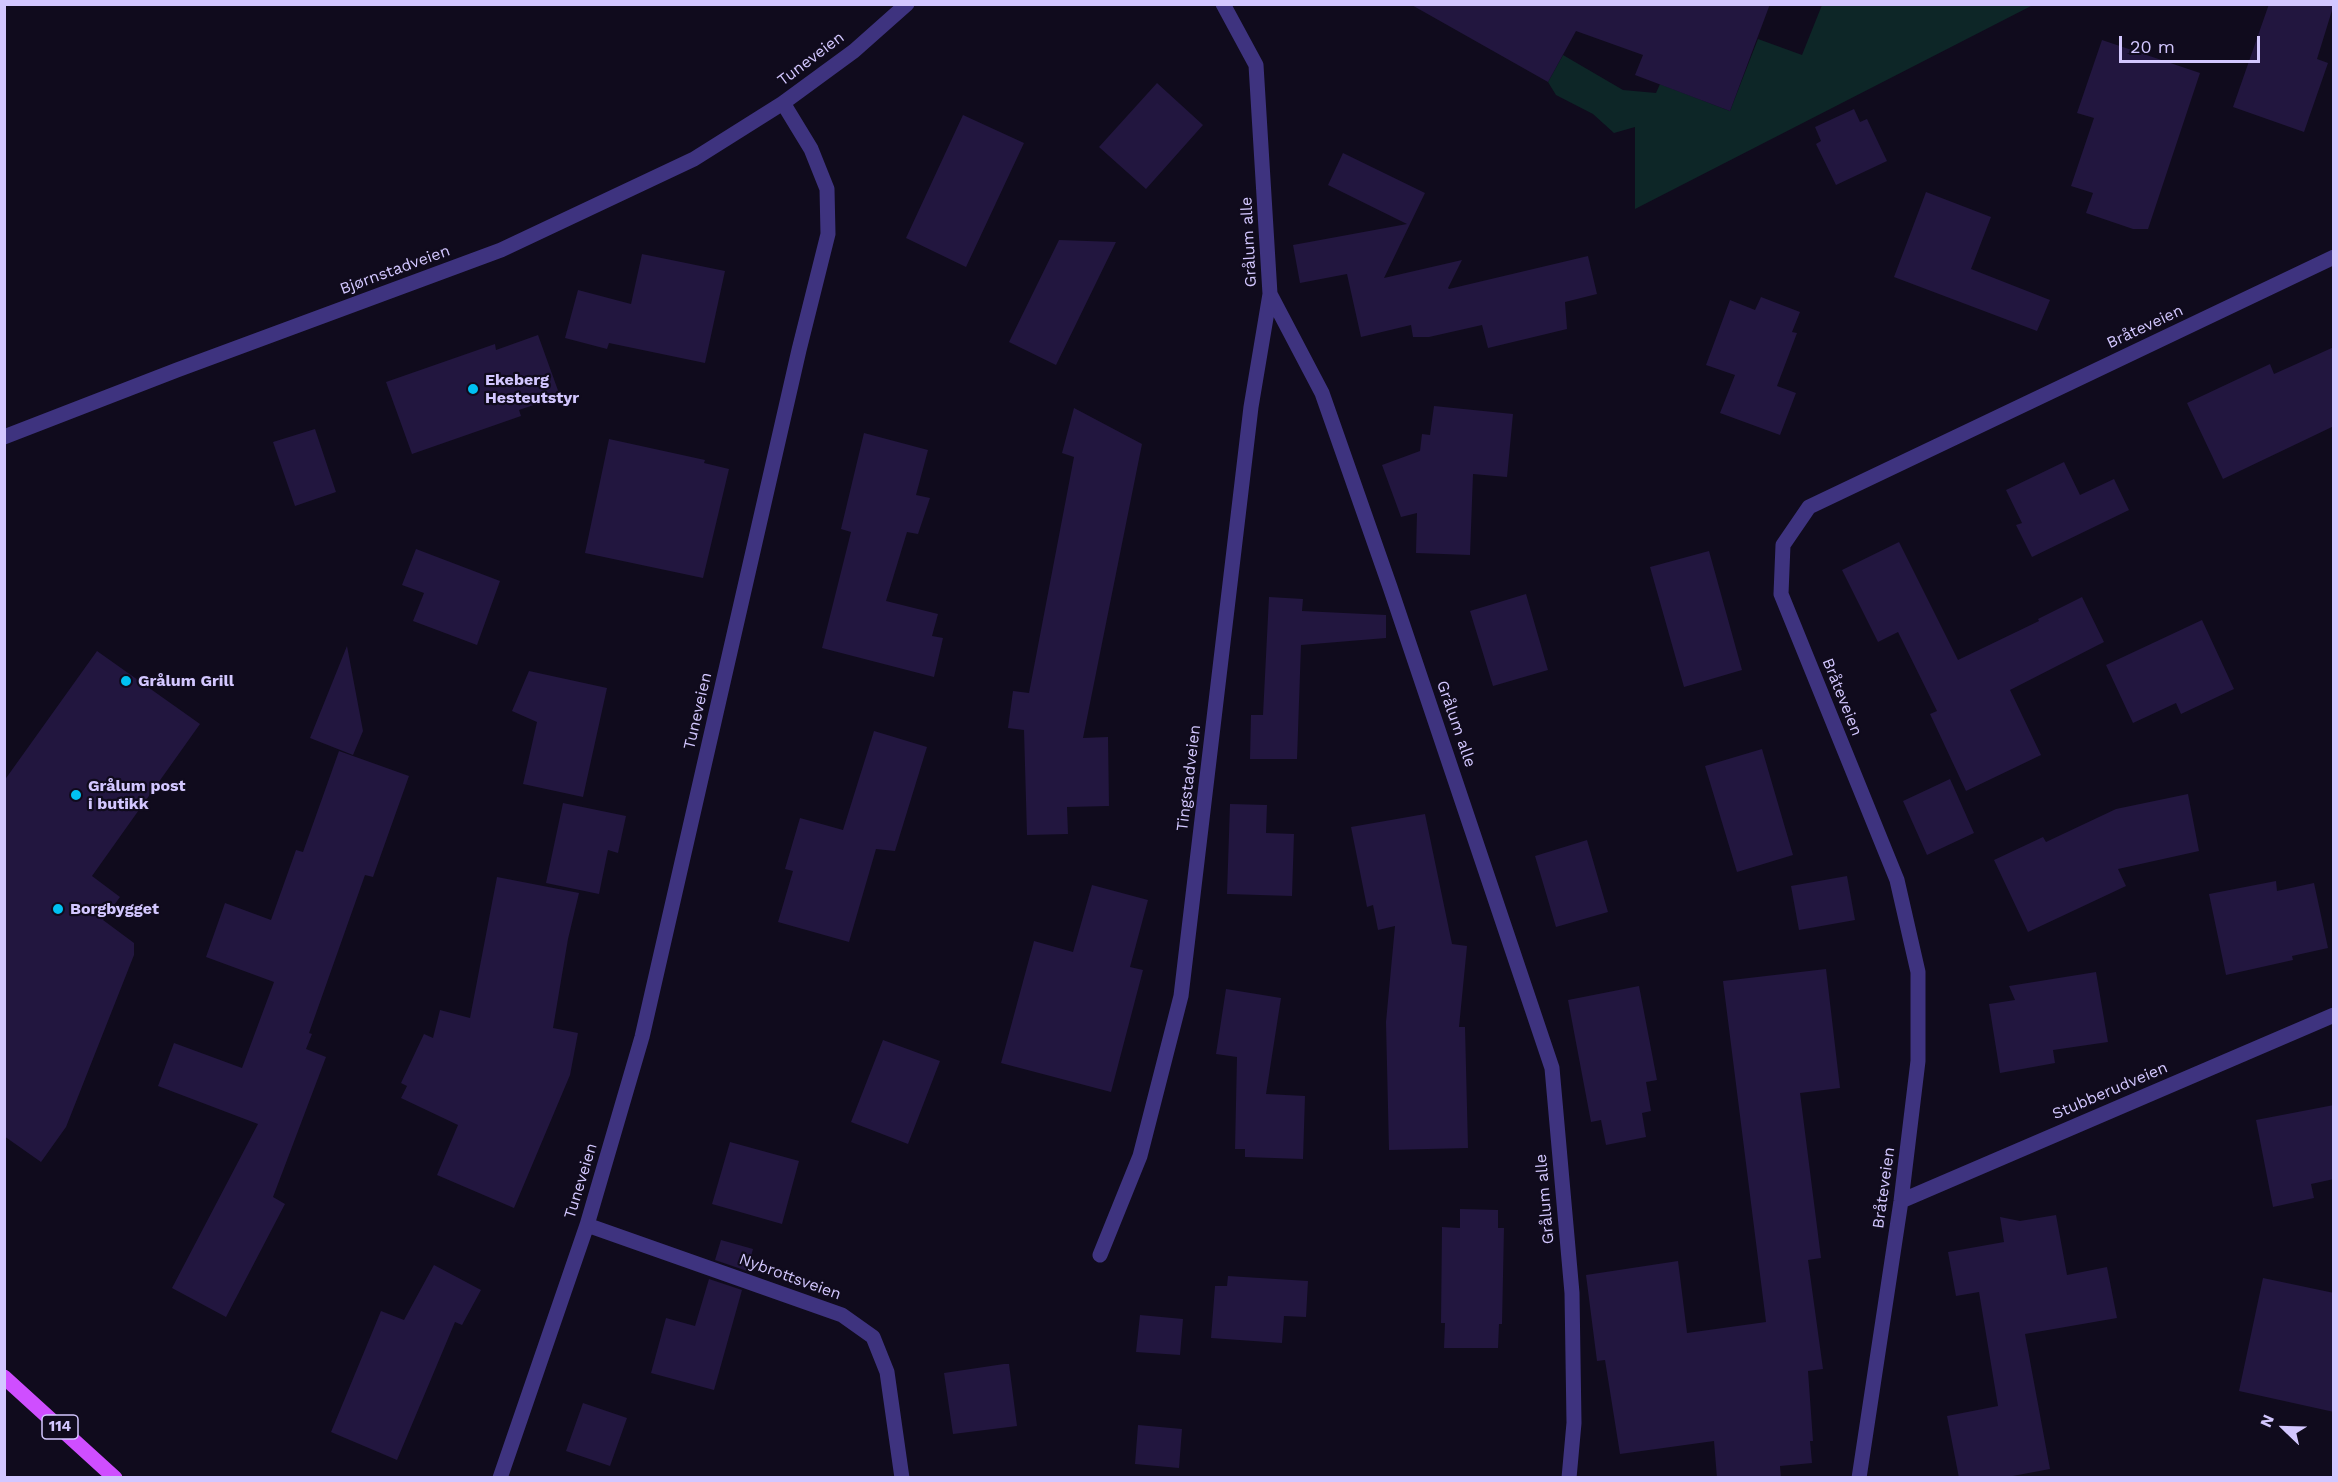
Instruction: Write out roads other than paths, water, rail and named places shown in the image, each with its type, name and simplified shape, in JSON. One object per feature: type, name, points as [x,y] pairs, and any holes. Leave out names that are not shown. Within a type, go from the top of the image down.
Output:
[{"type":"main road","name":"114","points":[[4,1377],[115,1478]]},
{"type":"street","name":"Tuneveien","points":[[500,1478],[587,1225],[642,1037],[791,385],[828,234],[827,189],[811,149],[783,103],[854,51],[907,4]]},
{"type":"street","name":"Grålum alle","points":[[1223,4],[1256,65],[1270,294],[1322,393],[1552,1068],[1572,1293],[1574,1422],[1569,1478]]},
{"type":"street","name":"Bjørnstadveien","points":[[4,437],[501,250],[694,159],[783,103]]},
{"type":"street","name":"Bråteveien","points":[[1859,1478],[1901,1201],[1918,1061],[1918,972],[1897,880],[1781,594],[1783,545],[1809,507],[2334,257]]},
{"type":"street","name":"Tingstadveien","points":[[1100,1256],[1140,1156],[1181,996],[1250,419],[1270,294]]},
{"type":"street","name":"Stubberudveien","points":[[1901,1201],[2334,1014]]},
{"type":"street","name":"Nybrottsveien","points":[[587,1225],[842,1315],[873,1337],[887,1372],[902,1478]]},
{"type":"place","name":"Ekeberg Hesteutstyr","points":[[473,389]]},
{"type":"place","name":"Grålum Grill","points":[[126,681]]},
{"type":"place","name":"Grålum post i butikk","points":[[76,795]]},
{"type":"place","name":"Borgbygget","points":[[58,909]]}]
